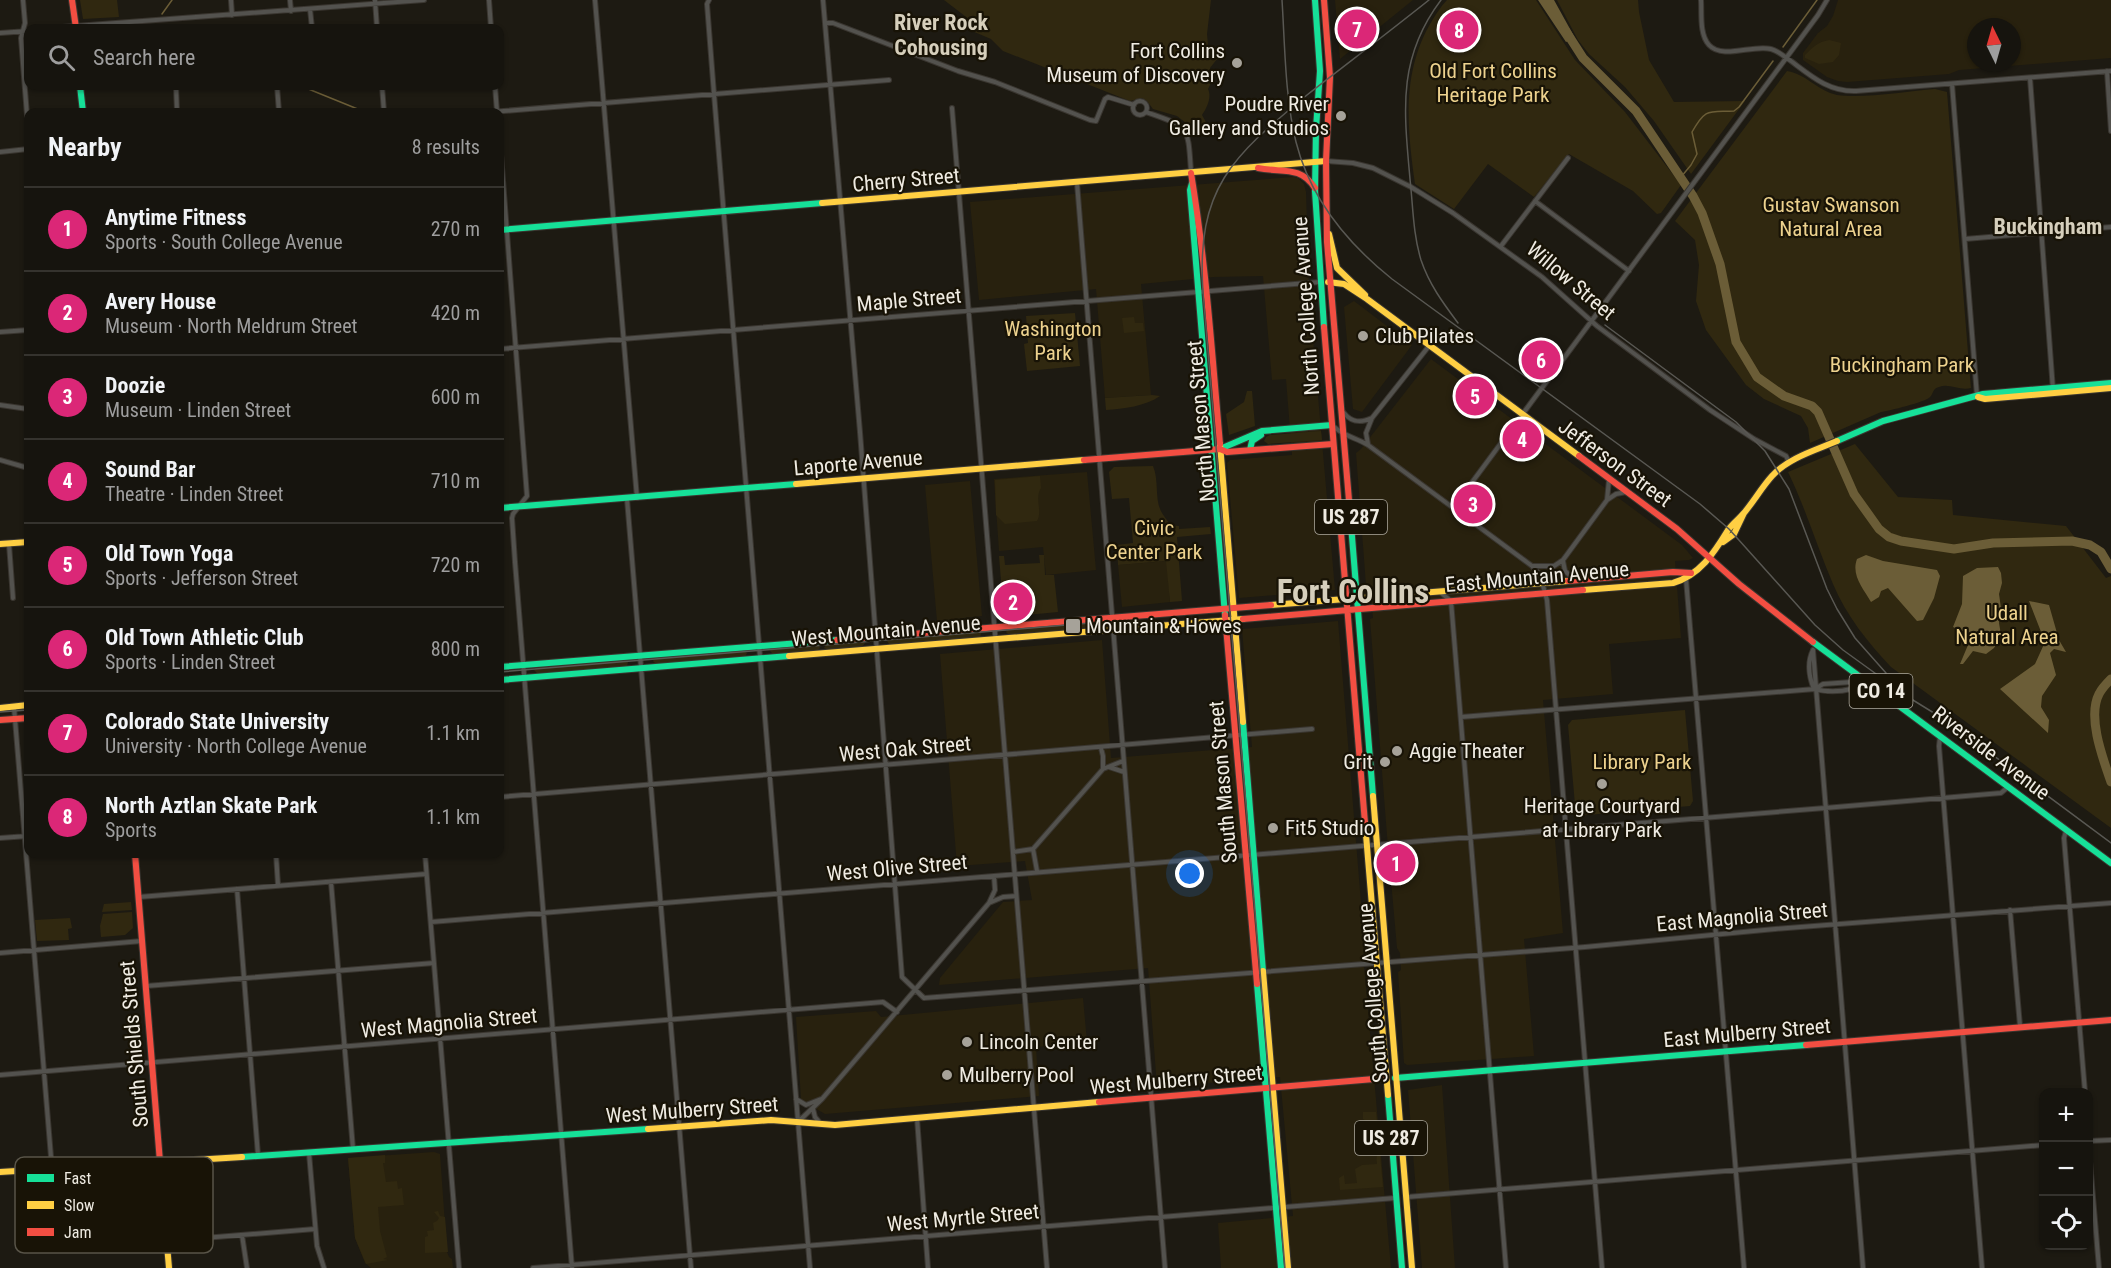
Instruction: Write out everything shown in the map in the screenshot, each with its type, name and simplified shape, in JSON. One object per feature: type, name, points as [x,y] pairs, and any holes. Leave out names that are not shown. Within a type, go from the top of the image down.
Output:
[{"type":"main road","points":[[72,0],[75,24]]},
{"type":"main road","name":"North College Avenue","points":[[1315,0],[1320,71],[1315,188],[1320,282],[1347,609]]},
{"type":"main road","name":"North College Avenue","points":[[1324,0],[1330,77],[1326,161],[1330,282],[1359,608]]},
{"type":"main road","points":[[80,90],[82,108]]},
{"type":"main road","name":"Willow Street","points":[[1316,162],[1326,161]]},
{"type":"main road","name":"Cherry Street","points":[[504,230],[1316,162]]},
{"type":"main road","points":[[1255,167],[1271,172],[1299,172],[1309,178],[1315,188]]},
{"type":"main road","points":[[1191,173],[1192,182]]},
{"type":"main road","name":"North Mason Street","points":[[1192,182],[1195,189],[1207,292],[1234,619]]},
{"type":"main road","name":"South Mason Street","points":[[1192,182],[1190,190],[1198,292],[1255,972],[1266,1089],[1288,1268]]},
{"type":"main road","name":"CO 14","points":[[1327,227],[1333,243],[1337,268],[1362,290],[1367,299]]},
{"type":"main road","name":"Jefferson Street","points":[[1320,282],[1344,284],[1367,299],[1677,529],[1710,558]]},
{"type":"main road","points":[[2053,391],[2111,383]]},
{"type":"main road","points":[[2053,391],[2111,388]]},
{"type":"main road","name":"East Mountain Avenue","points":[[1347,609],[1665,583],[1689,576],[1702,566],[1723,543],[1731,540],[1744,513],[1773,474],[1789,462],[1859,431],[1912,412],[1977,397],[1985,399],[2053,391]]},
{"type":"main road","name":"Laporte Avenue","points":[[1220,450],[1226,445],[1254,434],[1332,426]]},
{"type":"main road","points":[[1250,450],[1250,445],[1257,437],[1288,429]]},
{"type":"main road","name":"Laporte Avenue","points":[[504,508],[1212,450],[1227,453],[1333,444]]},
{"type":"main road","points":[[0,544],[24,542]]},
{"type":"main road","name":"Riverside Avenue","points":[[1710,558],[1814,647],[1868,681],[2111,863]]},
{"type":"main road","name":"East Mountain Avenue","points":[[1346,599],[1679,572],[1689,576]]},
{"type":"main road","name":"West Mountain Avenue","points":[[504,667],[1346,599]]},
{"type":"main road","name":"South College Avenue","points":[[1359,608],[1412,1268]]},
{"type":"main road","name":"West Mountain Avenue","points":[[504,680],[1347,609]]},
{"type":"main road","name":"South College Avenue","points":[[1347,609],[1402,1268]]},
{"type":"main road","name":"South Mason Street","points":[[1234,619],[1273,1088],[1281,1268]]},
{"type":"main road","points":[[0,708],[24,705]]},
{"type":"main road","points":[[0,720],[24,718]]},
{"type":"main road","name":"South Shields Street","points":[[135,858],[160,1157]]},
{"type":"main road","name":"East Mulberry Street","points":[[1386,1078],[2111,1020]]},
{"type":"main road","name":"West Mulberry Street","points":[[213,1159],[771,1120],[835,1125],[1386,1078]]},
{"type":"main road","points":[[1393,1153],[1399,1185],[1406,1197]]},
{"type":"main road","name":"West Mulberry Street","points":[[0,1173],[15,1172]]},
{"type":"main road","points":[[1395,1198],[1402,1210],[1406,1239],[1410,1248]]},
{"type":"main road","name":"South Shields Street","points":[[168,1253],[170,1268]]},
{"type":"street","points":[[23,0],[25,24]]},
{"type":"street","points":[[231,0],[232,15]]},
{"type":"street","points":[[290,0],[291,10]]},
{"type":"street","points":[[114,24],[424,0]]},
{"type":"street","points":[[489,0],[491,24]]},
{"type":"street","points":[[595,0],[637,498]]},
{"type":"street","points":[[709,0],[707,4],[714,94],[810,1268]]},
{"type":"street","points":[[824,0],[887,765],[902,977],[928,999],[1377,963]]},
{"type":"street","points":[[1701,0],[1703,32],[1706,41],[1713,49],[1721,51],[1766,48],[1778,52],[1824,85],[1839,91],[2109,71],[2111,131]]},
{"type":"street","points":[[1453,508],[1827,0]]},
{"type":"street","points":[[375,2],[377,24]]},
{"type":"street","points":[[310,9],[312,24]]},
{"type":"street","points":[[826,23],[833,23],[958,71],[996,82],[1090,120],[1096,121],[1108,97],[1134,105],[1143,102],[1146,105],[1146,112]]},
{"type":"street","points":[[24,27],[21,38],[24,77]]},
{"type":"street","points":[[0,33],[23,31]]},
{"type":"street","points":[[2030,78],[2053,391]]},
{"type":"street","points":[[504,111],[889,80]]},
{"type":"street","points":[[1952,84],[1977,397]]},
{"type":"street","points":[[25,90],[26,108]]},
{"type":"street","points":[[176,90],[177,108]]},
{"type":"street","points":[[277,90],[279,108]]},
{"type":"street","points":[[382,90],[384,108]]},
{"type":"street","points":[[495,90],[497,108]]},
{"type":"street","points":[[1134,105],[1133,110],[1137,115],[1146,112],[1176,122],[1185,129],[1188,136],[1191,173]]},
{"type":"street","points":[[952,108],[957,193],[1047,1268]]},
{"type":"street","points":[[0,152],[24,149]]},
{"type":"street","points":[[1501,246],[1568,158]]},
{"type":"street","name":"Willow Street","points":[[1326,161],[1353,163],[1385,173],[1453,213],[1542,277],[1592,321],[1710,410],[1754,439],[1786,456],[1789,462]]},
{"type":"street","points":[[1077,183],[1165,1268]]},
{"type":"street","points":[[1535,201],[1629,271]]},
{"type":"street","points":[[1965,240],[2111,227]]},
{"type":"street","points":[[504,239],[516,348],[527,496],[512,518],[572,1266]]},
{"type":"street","name":"Maple Street","points":[[504,349],[1320,282]]},
{"type":"street","points":[[0,332],[24,330]]},
{"type":"street","points":[[1368,445],[1366,433],[1372,418],[1429,346]]},
{"type":"street","points":[[0,405],[24,409]]},
{"type":"street","points":[[1342,410],[1350,419],[1357,422],[1372,418]]},
{"type":"street","points":[[1332,426],[1344,435],[1368,445],[1532,566],[1539,572],[1543,583],[1566,829],[1602,1268]]},
{"type":"street","points":[[1333,444],[1344,435]]},
{"type":"street","points":[[0,460],[24,467]]},
{"type":"street","points":[[1606,500],[1609,479]]},
{"type":"street","points":[[1532,566],[1549,567],[1563,560],[1606,500],[1616,494],[1626,492]]},
{"type":"street","points":[[627,499],[691,1268]]},
{"type":"street","points":[[9,543],[13,598]]},
{"type":"street","points":[[1563,560],[1565,571],[1576,580]]},
{"type":"street","points":[[1689,576],[1696,699],[1744,1268]]},
{"type":"street","points":[[1476,599],[1484,588]]},
{"type":"street","points":[[1439,591],[1451,601],[1506,1268]]},
{"type":"street","points":[[1814,647],[1809,657],[1811,681],[1815,689],[1863,1268]]},
{"type":"street","points":[[1461,717],[1815,689],[1823,692],[1852,689],[1868,681]]},
{"type":"street","points":[[14,706],[24,807]]},
{"type":"street","name":"West Oak Street","points":[[504,797],[1312,729]]},
{"type":"street","points":[[1940,736],[1938,746],[1982,1268]]},
{"type":"street","points":[[1101,748],[1106,768]]},
{"type":"street","points":[[1013,852],[1033,849],[1106,768],[1123,761]]},
{"type":"street","points":[[1106,768],[1124,772]]},
{"type":"street","name":"West Olive Street","points":[[431,922],[2001,793],[2008,786]]},
{"type":"street","points":[[2066,830],[2064,838],[2085,1088]]},
{"type":"street","points":[[0,838],[24,836]]},
{"type":"street","points":[[1033,849],[1036,872]]},
{"type":"street","points":[[28,858],[51,1157]]},
{"type":"street","points":[[276,858],[278,885]]},
{"type":"street","points":[[425,858],[459,1268]]},
{"type":"street","points":[[139,897],[426,874]]},
{"type":"street","points":[[799,1121],[822,1099],[989,903],[994,890],[994,876]]},
{"type":"street","points":[[332,882],[353,1149]]},
{"type":"street","points":[[237,889],[258,1156]]},
{"type":"street","points":[[989,903],[1003,897],[1016,896]]},
{"type":"street","name":"East Magnolia Street","points":[[1377,963],[2111,903]]},
{"type":"street","points":[[2010,910],[2020,1027]]},
{"type":"street","points":[[0,953],[142,941]]},
{"type":"street","points":[[146,986],[434,963]]},
{"type":"street","name":"West Magnolia Street","points":[[0,1075],[883,1002],[897,1012]]},
{"type":"street","points":[[796,1099],[806,1105],[822,1099]]},
{"type":"street","points":[[813,1109],[815,1117],[821,1124]]},
{"type":"street","points":[[917,1118],[928,1268]]},
{"type":"street","points":[[2093,1140],[2111,1140]]},
{"type":"street","points":[[2089,1142],[2099,1268]]},
{"type":"street","points":[[1406,1197],[2039,1145]]},
{"type":"street","points":[[309,1152],[317,1246],[324,1268]]},
{"type":"street","name":"West Myrtle Street","points":[[533,1268],[1395,1198]]},
{"type":"street","points":[[213,1237],[315,1229]]},
{"type":"street","points":[[242,1235],[247,1268]]},
{"type":"shaded area","points":[[1335,0],[1413,0],[1340,59]]},
{"type":"shaded area","points":[[1538,0],[1554,0],[1575,38],[1566,42]]},
{"type":"shaded area","points":[[1838,0],[2111,0],[2111,58],[2021,65],[2021,18],[1967,18],[1967,69],[1949,74],[1838,81],[1827,77],[1803,60],[1803,53],[1818,33],[1827,26]]},
{"type":"shaded area","points":[[1294,177],[1304,184],[1306,192],[1309,293],[1335,590],[1239,598],[1227,463],[1230,460],[1292,455],[1286,379],[1272,380],[1263,276],[1214,277],[1141,284],[1151,395],[1105,398],[1096,289],[979,300],[970,202]]},
{"type":"shaded area","points":[[1354,301],[1412,345],[1362,412],[1353,409],[1344,307]]},
{"type":"shaded area","points":[[1431,359],[1682,545],[1693,558],[1675,561],[1681,638],[1609,644],[1613,694],[1543,700],[1563,933],[1524,939],[1534,1056],[1407,1065],[1404,1063],[1398,972],[1401,970],[1400,953],[1397,948],[1370,619],[1373,618],[1370,587],[1366,585],[1356,453]]},
{"type":"shaded area","points":[[1087,472],[1096,570],[1046,575],[1043,547],[999,551],[994,479]]},
{"type":"shaded area","points":[[970,481],[982,616],[937,621],[925,485]]},
{"type":"shaded area","points":[[1866,555],[1883,561],[1937,570],[1940,576],[1934,598],[1923,620],[1917,621],[1888,588],[1881,591],[1879,597],[1871,602],[1859,581],[1856,570],[1857,559]]},
{"type":"shaded area","points":[[1167,561],[1170,602],[1122,607],[1118,565]]},
{"type":"shaded area","points":[[1998,567],[2002,583],[1999,594],[2001,635],[1994,648],[1986,654],[1973,651],[1963,664],[1960,664],[1968,645],[1960,630],[1953,627],[1962,604],[1963,576],[1977,568]]},
{"type":"shaded area","points":[[2029,601],[2049,605],[2059,640],[2066,652],[2054,649],[2050,653],[2056,675],[2042,696],[2041,707],[2049,720],[2048,733],[2000,689],[2035,664],[2045,642]]},
{"type":"shaded area","points":[[1338,621],[1365,952],[1363,954],[1391,1268],[1221,1268],[1218,1223],[1293,1216],[1280,1077],[1157,1087],[1148,968],[939,985],[940,978],[1003,902],[1032,900],[1025,861],[957,866],[940,654],[1102,640],[1111,758],[1252,747],[1242,629]]},
{"type":"shaded area","points":[[1083,998],[1087,1042],[1036,1047],[1039,1096],[825,1114],[801,1100],[796,1017],[876,1011],[881,1017]]},
{"type":"shaded area","points":[[1442,1085],[1455,1268],[1422,1268],[1408,1090]]},
{"type":"shaded area","points":[[434,1152],[440,1154],[447,1252],[452,1259],[453,1268],[371,1268],[365,1263],[355,1238],[348,1158]]},
{"type":"green space","points":[[80,0],[117,0],[119,17],[83,19]]},
{"type":"green space","points":[[944,0],[1211,0],[1208,45],[1215,49],[1217,59],[1210,68],[1212,81],[1208,89],[1209,99],[1202,115],[1207,124],[1204,129],[1191,131],[1186,123],[1177,116],[1153,109],[1142,98],[1130,101],[1003,51],[991,39],[972,31],[974,23]]},
{"type":"green space","name":"Old Fort Collins Heritage Park","points":[[1447,0],[1536,0],[1575,60],[1625,112],[1681,185],[1661,213],[1657,214],[1633,191],[1569,154],[1534,197],[1488,164],[1454,209],[1415,184],[1409,120],[1411,79],[1423,39],[1433,19]]},
{"type":"green space","points":[[1557,0],[1638,0],[1649,60],[1674,102],[1745,101],[1691,174],[1654,121],[1625,87],[1589,54],[1578,40]]},
{"type":"green space","points":[[1829,40],[1841,43],[1839,55],[1833,62],[1819,64],[1805,58],[1805,55],[1816,45]]},
{"type":"green space","name":"Gustav Swanson Natural Area","points":[[1787,71],[1800,75],[1837,95],[1872,95],[1935,89],[1947,92],[1971,388],[1939,387],[1927,399],[1881,412],[1810,443],[1808,428],[1801,416],[1764,399],[1746,385],[1706,330],[1696,301],[1699,265],[1695,240],[1675,221]]},
{"type":"green space","name":"Washington Park","points":[[1075,313],[1080,366],[1027,371],[1024,344],[1028,343],[1026,316]]},
{"type":"green space","points":[[1134,317],[1135,323],[1143,323],[1144,331],[1124,333],[1122,318]]},
{"type":"green space","points":[[1247,391],[1252,391],[1255,426],[1229,435],[1226,414],[1244,402]]},
{"type":"green space","points":[[1160,396],[1141,405],[1106,410],[1105,398]]},
{"type":"green space","points":[[1321,431],[1322,440],[1268,444],[1264,441],[1270,435]]},
{"type":"green space","name":"Udall Natural Area","points":[[1855,444],[1898,497],[1952,500],[1953,515],[2066,526],[2106,578],[2111,576],[2111,828],[1891,667],[1851,618],[1833,584],[1788,472]]},
{"type":"green space","name":"Civic Center Park","points":[[1153,466],[1159,505],[1169,522],[1179,526],[1179,529],[1210,527],[1211,534],[1177,537],[1182,601],[1170,602],[1166,561],[1118,565],[1117,545],[1133,543],[1129,498],[1112,499],[1109,472],[1114,467]]},
{"type":"green space","points":[[1040,476],[1037,521],[1005,524],[996,515],[995,480]]},
{"type":"green space","points":[[1039,555],[1044,555],[1045,575],[1054,575],[1058,612],[1004,617],[999,556],[1004,556],[1005,565],[1040,563]]},
{"type":"green space","points":[[1091,622],[1094,624],[1093,628],[1009,635],[1006,632],[1008,629]]},
{"type":"green space","points":[[978,631],[981,633],[980,638],[890,645],[887,641],[889,638]]},
{"type":"green space","points":[[862,641],[865,643],[862,647],[827,650],[824,648],[827,643]]},
{"type":"green space","points":[[818,644],[820,648],[817,651],[773,654],[770,651],[772,648]]},
{"type":"green space","points":[[744,651],[747,653],[745,657],[656,664],[653,661],[655,658]]},
{"type":"green space","points":[[625,660],[628,662],[627,666],[537,673],[534,670],[536,667]]},
{"type":"green space","name":"Library Park","points":[[1685,710],[1693,801],[1690,806],[1576,816],[1568,725],[1572,720]]},
{"type":"green space","points":[[131,902],[132,910],[102,912],[104,904]]},
{"type":"green space","points":[[132,912],[133,928],[125,935],[101,937],[100,926],[103,914]]},
{"type":"green space","points":[[70,918],[72,928],[68,929],[69,940],[37,941],[35,920]]},
{"type":"green space","points":[[1363,1112],[1376,1112],[1383,1187],[1340,1190],[1339,1178],[1344,1175],[1345,1184],[1357,1183],[1355,1169],[1362,1165],[1377,1164],[1374,1133],[1363,1119]]},
{"type":"green space","points":[[385,1155],[385,1163],[383,1163],[386,1182],[397,1181],[398,1189],[402,1188],[404,1205],[378,1207],[380,1231],[387,1257],[383,1259],[388,1260],[366,1264],[355,1238],[348,1158]]},
{"type":"green space","points":[[438,1211],[440,1216],[445,1217],[448,1252],[425,1253],[425,1237],[428,1236],[427,1231],[434,1230],[433,1223],[439,1218],[434,1212]]},
{"type":"waterway","points":[[162,14],[172,0]]},
{"type":"waterway","points":[[1783,47],[1817,0]]},
{"type":"waterway","points":[[1565,30],[1583,58],[1636,111],[1693,196],[1702,213],[1720,264],[1736,342],[1757,377],[1784,396],[1812,406],[1818,412],[1854,494],[1879,529],[1889,537],[1901,541],[1954,549],[1993,543],[2072,541],[2090,545],[2101,552],[2111,569]]},
{"type":"waterway","points":[[1681,177],[1697,154],[1692,132],[1701,118],[1713,111],[1734,111],[1773,61]]},
{"type":"waterway","points":[[311,90],[355,108]]},
{"type":"waterway","points":[[2111,679],[2099,694],[2095,714],[2095,726],[2111,782]]},
{"type":"tram line","points":[[504,672],[1090,623]]},
{"type":"tram line","points":[[0,712],[24,710]]},
{"type":"railway","points":[[1282,0],[1288,90],[1296,142],[1311,182],[1332,218],[1346,235],[1392,279],[1700,504],[1729,529],[1815,625],[1843,650],[1908,697],[1942,718]]},
{"type":"railway","points":[[1285,1268],[1203,292],[1202,256],[1206,226],[1213,200],[1224,178],[1239,157],[1258,137],[1307,95],[1429,0]]},
{"type":"railway","points":[[1441,0],[1427,22],[1410,64],[1406,130],[1418,250],[1432,285],[1458,323]]},
{"type":"railway","points":[[1605,325],[1736,422],[1765,451],[1789,489],[1827,589],[1837,609],[1855,638],[1886,673]]},
{"type":"railway","points":[[1935,712],[2111,843]]},
{"type":"traffic: fast","points":[[1315,0],[1320,71],[1315,191],[1324,327]]},
{"type":"traffic: fast","points":[[80,90],[83,108]]},
{"type":"traffic: fast","points":[[1192,183],[1190,190],[1225,615]]},
{"type":"traffic: fast","points":[[504,230],[822,203]]},
{"type":"traffic: fast","points":[[1837,441],[1883,421],[1983,394],[2111,383]]},
{"type":"traffic: fast","points":[[1220,449],[1262,431],[1332,425]]},
{"type":"traffic: fast","points":[[1250,450],[1252,441],[1261,435]]},
{"type":"traffic: fast","points":[[504,508],[796,484]]},
{"type":"traffic: fast","points":[[1350,512],[1373,796]]},
{"type":"traffic: fast","points":[[504,667],[837,640]]},
{"type":"traffic: fast","points":[[1813,642],[2111,863]]},
{"type":"traffic: fast","points":[[504,680],[789,656]]},
{"type":"traffic: fast","points":[[1243,722],[1263,971]]},
{"type":"traffic: fast","points":[[1257,984],[1281,1268]]},
{"type":"traffic: fast","points":[[1395,1078],[1806,1045]]},
{"type":"traffic: fast","points":[[1388,1095],[1402,1268]]},
{"type":"traffic: fast","points":[[242,1157],[648,1129]]},
{"type":"traffic: slow","points":[[822,203],[1326,161]]},
{"type":"traffic: slow","points":[[1329,234],[1337,268],[1365,295]]},
{"type":"traffic: slow","points":[[1328,282],[1344,284],[1367,299],[1579,456]]},
{"type":"traffic: slow","points":[[1978,397],[1985,399],[2111,388]]},
{"type":"traffic: slow","points":[[1583,590],[1673,583],[1691,575],[1712,555],[1768,480],[1786,464],[1837,441]]},
{"type":"traffic: slow","points":[[1220,444],[1243,722]]},
{"type":"traffic: slow","points":[[796,484],[1084,460]]},
{"type":"traffic: slow","points":[[1723,542],[1734,534],[1744,513]]},
{"type":"traffic: slow","points":[[0,544],[24,542]]},
{"type":"traffic: slow","points":[[1271,605],[1568,581]]},
{"type":"traffic: slow","points":[[789,656],[1243,619]]},
{"type":"traffic: slow","points":[[0,708],[24,705]]},
{"type":"traffic: slow","points":[[1373,796],[1412,1268]]},
{"type":"traffic: slow","points":[[1365,823],[1388,1095]]},
{"type":"traffic: slow","points":[[1263,971],[1288,1268]]},
{"type":"traffic: slow","points":[[648,1129],[771,1120],[835,1125],[1099,1102]]},
{"type":"traffic: slow","points":[[213,1159],[242,1157]]},
{"type":"traffic: slow","points":[[0,1172],[15,1171]]},
{"type":"traffic: slow","points":[[168,1253],[169,1268]]},
{"type":"traffic: jam","points":[[72,0],[75,24]]},
{"type":"traffic: jam","points":[[1324,0],[1330,77],[1326,161],[1327,242],[1350,512]]},
{"type":"traffic: jam","points":[[1258,168],[1297,173],[1315,188]]},
{"type":"traffic: jam","points":[[1191,173],[1205,274],[1220,444]]},
{"type":"traffic: jam","points":[[1324,327],[1365,823]]},
{"type":"traffic: jam","points":[[1084,460],[1220,449],[1227,452],[1333,444]]},
{"type":"traffic: jam","points":[[1579,456],[1677,529],[1739,584],[1813,642]]},
{"type":"traffic: jam","points":[[1568,581],[1673,572],[1691,573]]},
{"type":"traffic: jam","points":[[1243,619],[1583,590]]},
{"type":"traffic: jam","points":[[837,640],[1271,605]]},
{"type":"traffic: jam","points":[[1225,615],[1257,984]]},
{"type":"traffic: jam","points":[[0,720],[24,718]]},
{"type":"traffic: jam","points":[[135,858],[160,1157]]},
{"type":"traffic: jam","points":[[1806,1045],[2111,1020]]},
{"type":"traffic: jam","points":[[1099,1102],[1386,1078]]},
{"type":"place","name":"Colorado State University","points":[[1357,29]]},
{"type":"place","name":"North Aztlan Skate Park","points":[[1459,30]]},
{"type":"place","name":"Fort Collins Museum of Discovery","points":[[1237,63]]},
{"type":"place","name":"Poudre River Gallery and Studios","points":[[1341,116]]},
{"type":"place","name":"Club Pilates","points":[[1363,336]]},
{"type":"place","name":"Old Town Athletic Club","points":[[1541,360]]},
{"type":"place","name":"Old Town Yoga","points":[[1475,396]]},
{"type":"place","name":"Sound Bar","points":[[1522,439]]},
{"type":"place","name":"Doozie","points":[[1473,504]]},
{"type":"place","name":"Avery House","points":[[1013,602]]},
{"type":"place","name":"Mountain & Howes","points":[[1073,626]]},
{"type":"place","name":"Aggie Theater","points":[[1397,751]]},
{"type":"place","name":"Grit","points":[[1385,762]]},
{"type":"place","name":"Heritage Courtyard at Library Park","points":[[1602,784]]},
{"type":"place","name":"Fit5 Studio","points":[[1273,828]]},
{"type":"place","name":"Anytime Fitness","points":[[1396,863]]},
{"type":"place","name":"Lincoln Center","points":[[967,1042]]},
{"type":"place","name":"Mulberry Pool","points":[[947,1075]]},
{"type":"district","name":"River Rock Cohousing","points":[[941,34]]},
{"type":"district","name":"Buckingham","points":[[2048,226]]},
{"type":"district","name":"Fort Collins","points":[[1353,591]]},
{"type":"park label","name":"Buckingham Park","points":[[1902,365]]}]
